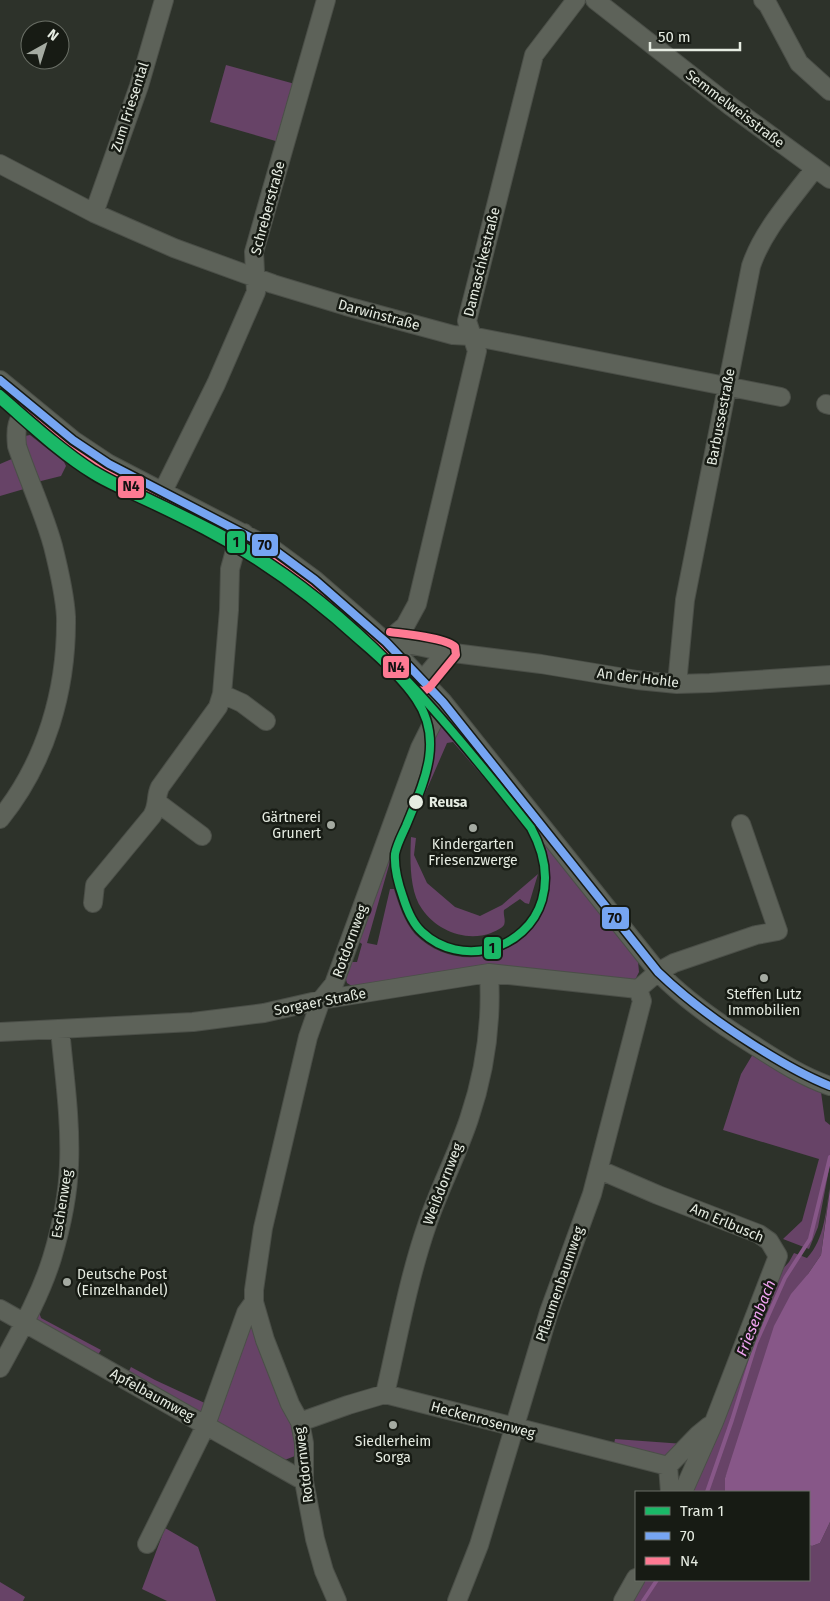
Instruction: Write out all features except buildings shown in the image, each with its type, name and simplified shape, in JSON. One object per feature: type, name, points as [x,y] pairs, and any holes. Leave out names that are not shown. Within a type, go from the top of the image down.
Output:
[{"type":"street","name":"Zum Friesental","points":[[94,213],[139,86],[164,0]]},
{"type":"street","name":"Schreberstraße","points":[[163,491],[216,384],[256,292],[254,252],[326,0]]},
{"type":"street","name":"Damaschkestraße","points":[[386,642],[405,626],[418,604],[477,351],[467,321],[534,55],[576,0]]},
{"type":"street","name":"Semmelweisstraße","points":[[595,0],[729,105],[826,175]]},
{"type":"street","points":[[763,0],[768,5],[798,63],[830,91]]},
{"type":"street","name":"Darwinstraße","points":[[0,164],[94,213],[174,248],[273,284],[346,306],[453,335],[471,336],[781,396]]},
{"type":"street","name":"Barbussestraße","points":[[677,684],[685,600],[751,266],[770,228],[826,175]]},
{"type":"street","points":[[0,380],[28,405],[73,440],[109,464],[273,549],[314,580],[386,642],[443,702],[658,972],[677,992],[740,1037],[793,1070],[830,1086]]},
{"type":"street","points":[[0,819],[25,784],[45,742],[59,695],[64,646],[66,616],[53,546],[16,446],[15,429],[28,405]]},
{"type":"street","points":[[93,903],[95,885],[152,816],[158,804],[157,792],[160,787],[218,707],[222,694],[229,610],[230,569],[236,547],[244,533]]},
{"type":"street","name":"An der Hohle","points":[[386,642],[637,680],[677,684],[830,674]]},
{"type":"street","points":[[422,681],[446,652]]},
{"type":"street","points":[[222,694],[242,702],[266,720]]},
{"type":"street","name":"Rotdornweg","points":[[337,1601],[324,1571],[315,1539],[304,1481],[304,1444],[300,1422],[290,1404],[265,1340],[254,1302],[257,1262],[262,1228],[308,1037],[321,1000],[334,984],[420,748],[443,702]]},
{"type":"street","points":[[158,804],[202,836]]},
{"type":"street","points":[[638,990],[658,972],[674,963],[756,935],[778,931],[741,824]]},
{"type":"street","name":"Sorgaer Straße","points":[[0,1032],[193,1022],[264,1014],[321,1000],[489,973],[638,990]]},
{"type":"street","name":"Weißdornweg","points":[[385,1394],[408,1292],[427,1225],[469,1120],[480,1081],[487,1040],[490,993],[489,973]]},
{"type":"street","name":"Pflaumenbaumweg","points":[[457,1601],[479,1545],[549,1312],[600,1170],[642,1001],[638,990]]},
{"type":"street","name":"Eschenweg","points":[[0,1368],[41,1288],[52,1260],[62,1224],[69,1165],[66,1091],[60,1029]]},
{"type":"street","name":"Am Erlbusch","points":[[600,1170],[658,1195],[759,1234],[769,1241],[775,1248],[778,1256],[714,1422],[683,1491]]},
{"type":"street","name":"Rotdornweg","points":[[147,1544],[206,1425],[246,1313],[254,1302]]},
{"type":"street","name":"Apfelbaumweg","points":[[0,1309],[304,1481]]},
{"type":"street","points":[[300,1422],[385,1394]]},
{"type":"street","name":"Heckenrosenweg","points":[[385,1394],[668,1466]]},
{"type":"street","points":[[670,1491],[668,1466],[698,1435],[714,1422]]},
{"type":"street","points":[[623,1601],[635,1580]]},
{"type":"shaded area","points":[[226,65],[295,84],[279,142],[210,122]]},
{"type":"shaded area","points":[[30,435],[64,462],[66,466],[61,476],[41,481],[35,480],[20,439]]},
{"type":"shaded area","points":[[14,458],[24,489],[0,496],[0,464]]},
{"type":"shaded area","points":[[442,725],[446,725],[530,831],[453,742],[447,743],[413,821],[414,811],[433,755],[433,732]]},
{"type":"shaded area","points":[[411,837],[416,838],[414,855],[427,883],[455,907],[480,916],[502,905],[538,874],[529,904],[520,899],[504,910],[504,925],[491,933],[472,936],[453,933],[444,929],[428,917],[418,902],[411,874]]},
{"type":"shaded area","points":[[544,843],[638,961],[639,972],[634,982],[575,975],[355,988],[347,983],[345,976],[349,962],[357,962],[362,944],[358,941],[391,850],[393,851],[367,943],[377,945],[390,889],[394,889],[408,924],[415,934],[430,946],[446,953],[463,957],[480,957],[496,953],[512,945],[526,934],[545,906],[550,882],[548,859]]},
{"type":"shaded area","points":[[708,1024],[800,1083],[821,1092],[825,1121],[830,1125],[830,1164],[818,1227],[809,1249],[783,1239],[802,1221],[819,1159],[723,1130],[741,1074],[753,1054],[719,1034]]},
{"type":"shaded area","points":[[830,1185],[821,1255],[808,1274],[725,1478],[725,1491],[685,1491],[780,1272],[794,1253],[807,1258],[818,1242],[824,1223]]},
{"type":"shaded area","points":[[830,1189],[830,1522],[820,1543],[812,1546],[810,1545],[810,1491],[725,1491],[725,1478],[774,1326],[791,1294],[821,1255]]},
{"type":"shaded area","points":[[38,1309],[41,1318],[101,1350],[96,1358],[36,1322],[35,1315]]},
{"type":"shaded area","points":[[249,1322],[254,1325],[266,1353],[293,1429],[295,1456],[282,1461],[213,1421]]},
{"type":"shaded area","points":[[131,1367],[209,1405],[202,1413],[127,1375]]},
{"type":"shaded area","points":[[615,1439],[684,1444],[671,1456],[662,1456],[613,1449]]},
{"type":"shaded area","points":[[830,1522],[830,1601],[627,1601],[639,1581],[810,1581],[810,1545],[820,1543]]},
{"type":"shaded area","points":[[165,1528],[198,1547],[216,1601],[167,1601],[142,1589]]},
{"type":"shaded area","points":[[0,1582],[25,1597],[23,1601],[0,1601]]},
{"type":"waterway","name":"Friesenbach","points":[[707,1491],[756,1343],[785,1278],[810,1239],[830,1157]]},
{"type":"waterway","name":"Friesenbach","points":[[643,1601],[656,1581]]},
{"type":"tram line","name":"1","points":[[0,394],[57,443],[94,470],[210,528],[267,561],[342,618],[410,684],[472,754],[531,828],[535,836],[544,863],[544,891],[534,917],[522,932],[507,942],[491,949],[473,951],[455,949],[437,943],[422,932],[410,916],[398,881],[395,854],[419,794],[430,747],[425,715],[404,683],[376,655],[324,610],[267,567],[204,530],[110,484],[80,467],[0,400]]},
{"type":"transit line","name":"70","points":[[0,380],[73,440],[109,464],[273,549],[315,580],[386,642],[443,702],[658,972],[692,1002],[740,1036],[790,1067],[830,1086]]},
{"type":"transit line","name":"N4","points":[[0,393],[67,448],[103,472],[268,558],[309,588],[379,649],[417,690],[424,691],[429,688],[456,655],[455,647],[443,641],[390,632]]},
{"type":"place","name":"Reusa","points":[[416,802]]},
{"type":"place","name":"Gärtnerei Grunert","points":[[331,825]]},
{"type":"place","name":"Kindergarten Friesenzwerge","points":[[473,828]]},
{"type":"place","name":"Steffen Lutz Immobilien","points":[[764,978]]},
{"type":"place","name":"Deutsche Post (Einzelhandel)","points":[[67,1282]]},
{"type":"place","name":"Siedlerheim Sorga","points":[[393,1425]]}]
